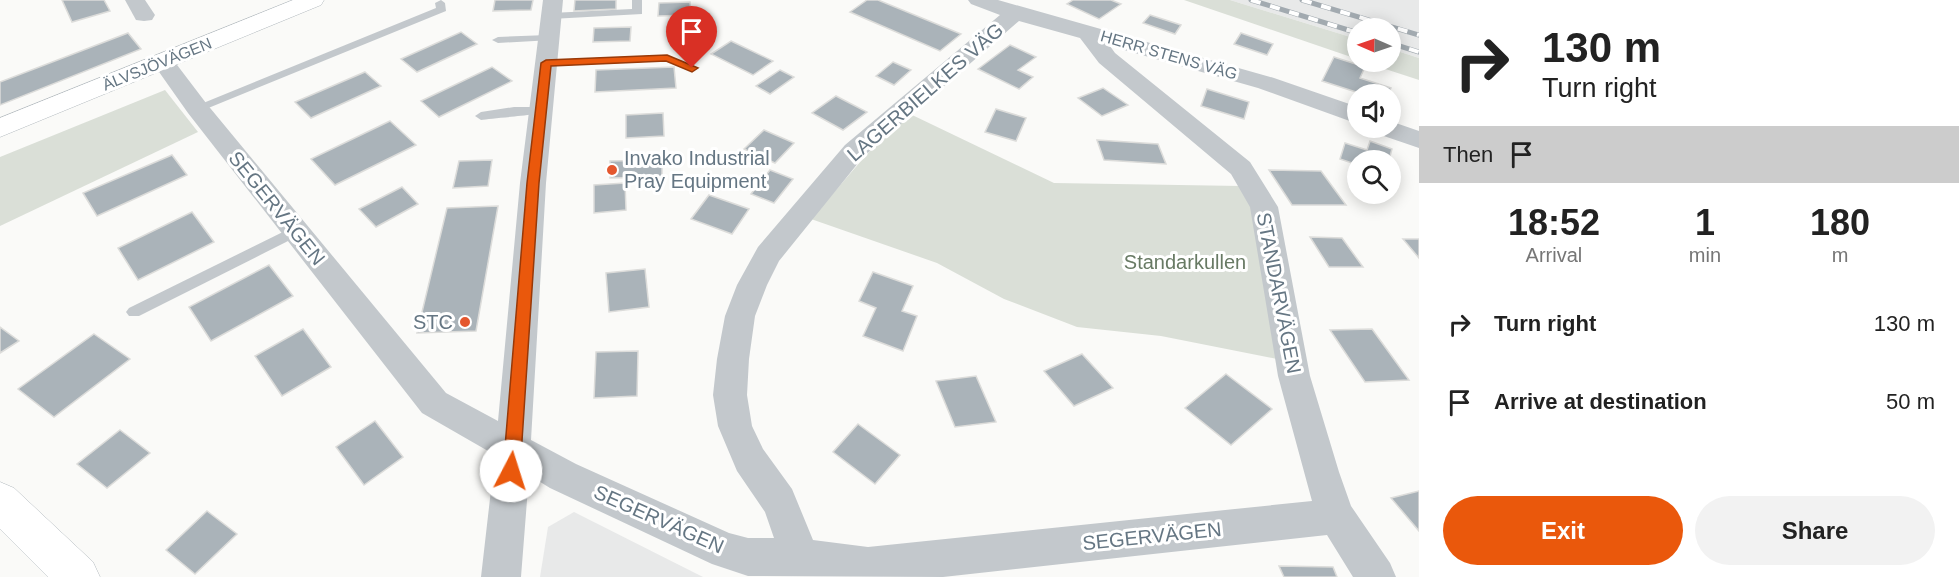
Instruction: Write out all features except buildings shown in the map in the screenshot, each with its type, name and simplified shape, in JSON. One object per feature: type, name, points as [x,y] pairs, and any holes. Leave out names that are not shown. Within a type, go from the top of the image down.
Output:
[{"type":"main road","name":"ÄLVSJÖVÄGEN","points":[[0,128],[313,0]]},
{"type":"main road","points":[[2,508],[78,577]]},
{"type":"street","name":"HERR STENS VÄG","points":[[978,0],[1015,13],[1266,83],[1347,112]]},
{"type":"street","name":"LAGERBIELKES VÄG","points":[[797,557],[792,532],[779,501],[750,460],[735,426],[730,395],[733,359],[740,316],[752,285],[768,255],[854,151],[1015,13]]},
{"type":"street","points":[[501,577],[533,183],[550,30]]},
{"type":"street","name":"STANDARVÄGEN","points":[[1087,32],[1107,58],[1240,168],[1264,207],[1294,376],[1321,472],[1336,516],[1382,576]]},
{"type":"street","name":"SEGERVÄGEN","points":[[163,62],[197,108],[434,403],[563,476],[726,551],[748,557],[797,557],[868,566],[1336,516]]},
{"type":"street","points":[[1401,133],[1419,140]]},
{"type":"lane","points":[[498,40],[638,12],[638,0]]},
{"type":"lane","points":[[197,108],[442,9],[440,3]]},
{"type":"lane","points":[[550,30],[667,58],[692,68]]},
{"type":"lane","points":[[481,116],[514,111],[541,111]]},
{"type":"lane","points":[[134,312],[295,231]]},
{"type":"shaded area","points":[[1230,0],[1419,0],[1419,58],[1401,52],[1401,18],[1347,18],[1347,36]]},
{"type":"shaded area","points":[[574,512],[703,577],[540,577],[548,527]]},
{"type":"green space","points":[[1184,0],[1230,0],[1347,36],[1347,56]]},
{"type":"green space","points":[[1401,52],[1419,58],[1419,80],[1395,72],[1401,72]]},
{"type":"green space","points":[[165,90],[198,132],[0,226],[0,157]]},
{"type":"green space","name":"Standarkullen","points":[[908,113],[1054,183],[1241,186],[1257,212],[1277,359],[1161,336],[1077,327],[1004,299],[937,263],[811,219],[867,154]]},
{"type":"railway","points":[[1251,0],[1347,30]]},
{"type":"railway","points":[[1302,0],[1419,35]]},
{"type":"railway","points":[[1401,46],[1419,52]]},
{"type":"place","name":"Invako Industrial Pray Equipment","points":[[612,170]]},
{"type":"place","name":"STC","points":[[465,322]]},
{"type":"route","points":[[511,471],[533,183],[546,63],[667,58],[692,68]]}]
